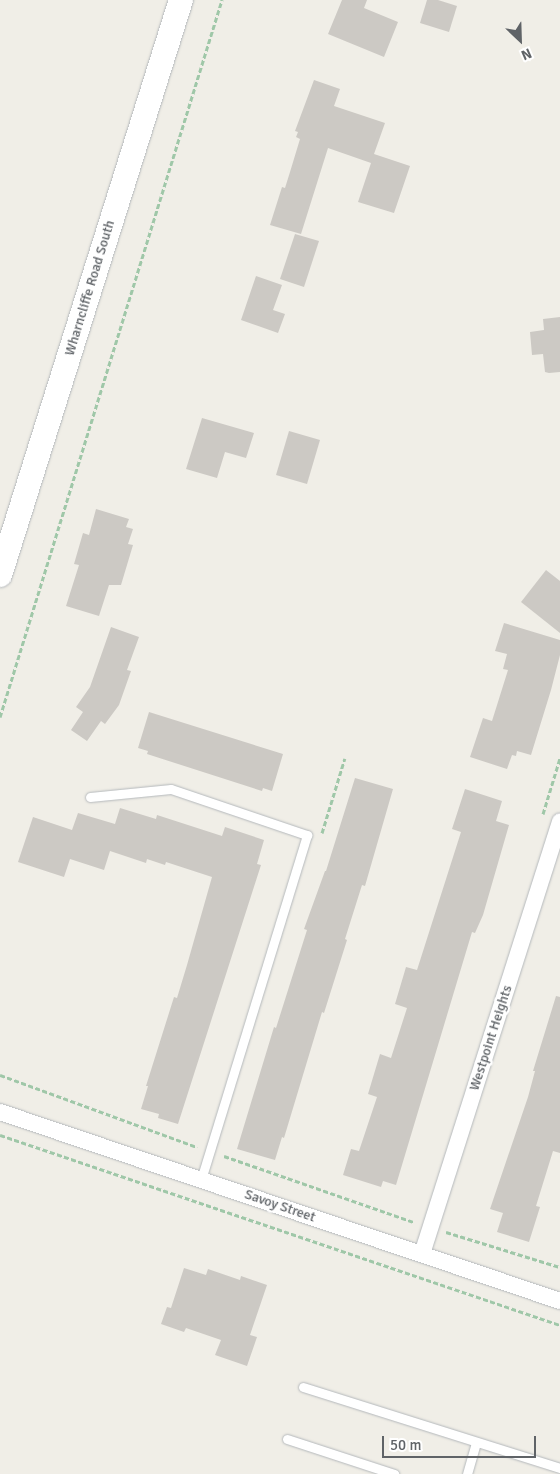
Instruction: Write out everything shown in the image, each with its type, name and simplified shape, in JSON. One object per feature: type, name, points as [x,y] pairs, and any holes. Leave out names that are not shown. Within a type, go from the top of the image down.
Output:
[{"type":"main road","name":"Wharncliffe Road South","points":[[0,575],[181,0]]},
{"type":"street","name":"Westpoint Heights","points":[[422,1254],[560,822]]},
{"type":"street","name":"Savoy Street","points":[[0,1112],[560,1301]]},
{"type":"lane","points":[[90,797],[171,789],[307,835],[201,1180]]},
{"type":"lane","points":[[302,1386],[560,1468]]},
{"type":"lane","points":[[287,1439],[394,1474]]},
{"type":"lane","points":[[467,1474],[476,1442]]},
{"type":"path","points":[[0,717],[222,0]]},
{"type":"path","points":[[0,1075],[202,1148]]},
{"type":"path","points":[[0,1135],[560,1325]]},
{"type":"path","points":[[220,1155],[420,1224]]},
{"type":"path","points":[[439,1230],[560,1267]]},
{"type":"building","points":[[342,0],[367,0],[364,8],[398,22],[384,57],[328,34]]},
{"type":"building","points":[[427,0],[438,0],[457,6],[449,32],[420,23]]},
{"type":"building","points":[[314,80],[340,89],[334,106],[385,123],[374,154],[410,166],[394,213],[358,202],[371,163],[328,148],[301,234],[270,225],[282,187],[285,188],[290,172],[300,139],[296,137],[298,132],[295,131]]},
{"type":"building","points":[[295,234],[319,241],[304,287],[280,279]]},
{"type":"building","points":[[256,276],[282,285],[273,310],[285,314],[278,333],[241,320]]},
{"type":"building","points":[[560,317],[560,372],[549,373],[545,372],[543,354],[532,355],[530,332],[544,330],[543,319]]},
{"type":"building","points":[[202,418],[254,433],[246,458],[225,452],[217,478],[186,469]]},
{"type":"building","points":[[289,431],[320,440],[307,484],[276,475]]},
{"type":"building","points":[[96,509],[129,519],[126,527],[133,529],[128,544],[133,545],[121,585],[109,585],[99,616],[66,606],[79,565],[74,564],[83,533],[89,535]]},
{"type":"building","points":[[546,570],[560,581],[560,633],[521,602]]},
{"type":"building","points":[[504,623],[560,640],[560,655],[531,755],[517,751],[516,756],[512,755],[507,769],[470,757],[483,718],[492,721],[508,670],[503,669],[507,654],[495,651]]},
{"type":"building","points":[[111,627],[139,637],[127,670],[131,671],[119,705],[105,724],[101,721],[87,741],[71,730],[83,712],[76,707],[90,687]]},
{"type":"building","points":[[149,712],[283,754],[272,791],[263,788],[262,791],[147,754],[148,751],[138,748]]},
{"type":"building","points":[[355,778],[393,789],[365,886],[362,885],[324,1013],[322,1012],[284,1138],[282,1137],[275,1160],[237,1149],[274,1027],[276,1028],[307,930],[304,929],[326,871]]},
{"type":"building","points":[[465,789],[502,801],[496,821],[509,825],[483,915],[475,933],[472,932],[396,1185],[383,1181],[381,1187],[343,1175],[351,1149],[359,1151],[377,1097],[368,1094],[380,1054],[391,1058],[407,1008],[395,1004],[406,967],[417,970],[461,832],[452,829]]},
{"type":"building","points":[[120,808],[156,819],[157,815],[222,836],[225,827],[264,840],[257,864],[261,865],[178,1124],[158,1118],[159,1114],[141,1109],[148,1086],[146,1086],[174,997],[177,998],[212,877],[166,862],[165,865],[147,859],[146,863],[110,851],[104,870],[70,859],[64,877],[18,862],[33,817],[72,830],[78,813],[115,824]]},
{"type":"building","points":[[556,996],[560,997],[560,1153],[553,1151],[536,1206],[540,1207],[529,1242],[497,1232],[503,1213],[490,1209],[528,1097],[535,1071],[533,1071]]},
{"type":"building","points":[[184,1268],[206,1275],[208,1269],[240,1280],[241,1276],[267,1285],[250,1335],[257,1337],[247,1366],[215,1355],[221,1340],[186,1328],[184,1332],[161,1324],[167,1307],[171,1308]]}]
